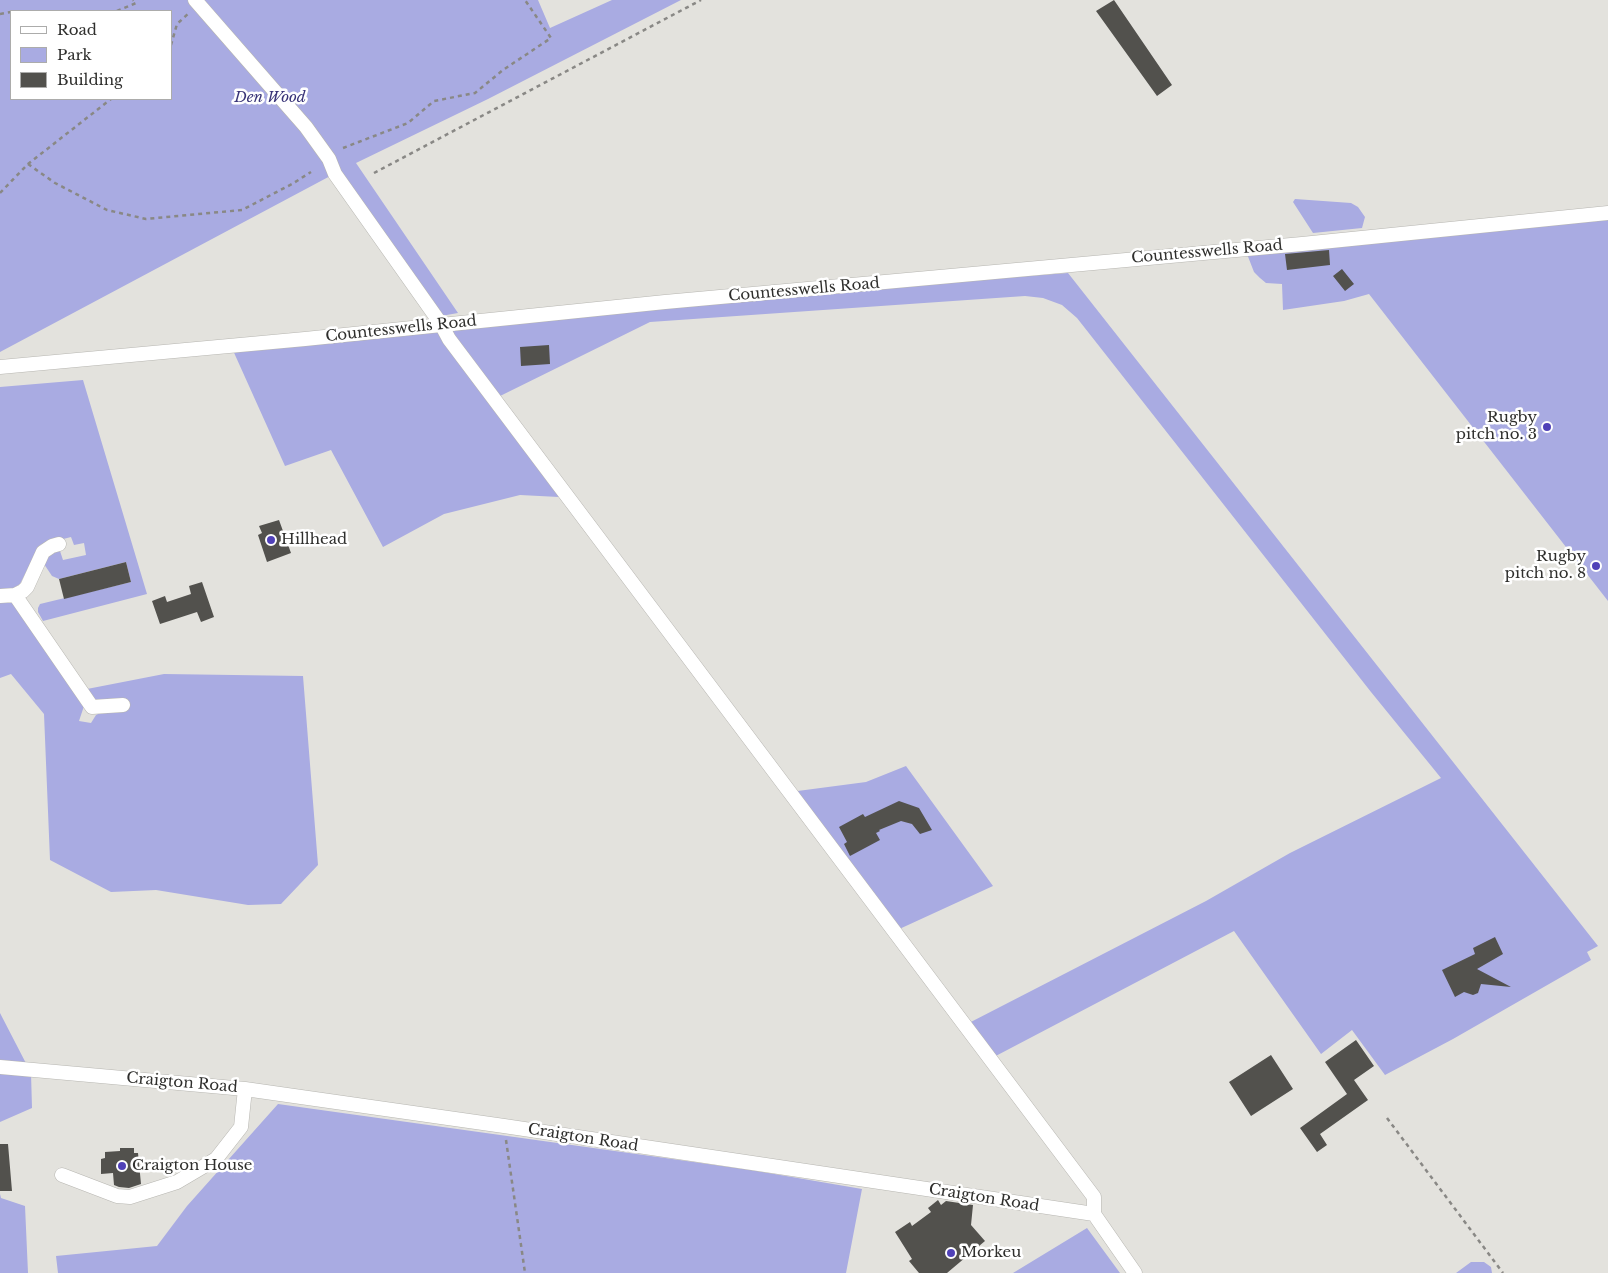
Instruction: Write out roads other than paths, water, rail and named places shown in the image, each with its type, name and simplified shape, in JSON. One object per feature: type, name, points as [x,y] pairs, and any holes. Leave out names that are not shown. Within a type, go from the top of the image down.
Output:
[{"type":"street","points":[[197,2],[306,127],[328,159],[335,174],[441,324],[450,340],[1094,1197],[1094,1214],[1135,1273]]},
{"type":"street","name":"Countesswells Road","points":[[0,367],[1302,244],[1608,213]]},
{"type":"street","points":[[0,596],[15,595],[27,587],[43,552],[59,544]]},
{"type":"street","points":[[15,595],[89,712],[123,705]]},
{"type":"street","name":"Craigton Road","points":[[0,1067],[245,1089],[1094,1214]]},
{"type":"street","points":[[62,1175],[117,1196],[130,1197],[176,1182],[216,1159],[241,1127],[245,1089]]},
{"type":"place","name":"Rugby pitch no. 3","points":[[1547,427]]},
{"type":"place","name":"Hillhead","points":[[271,540]]},
{"type":"place","name":"Rugby pitch no. 8","points":[[1596,566]]},
{"type":"place","name":"Craigton House","points":[[122,1166]]},
{"type":"place","name":"Morkeu","points":[[951,1253]]},
{"type":"park label","name":"Den Wood","points":[[270,98]]}]
